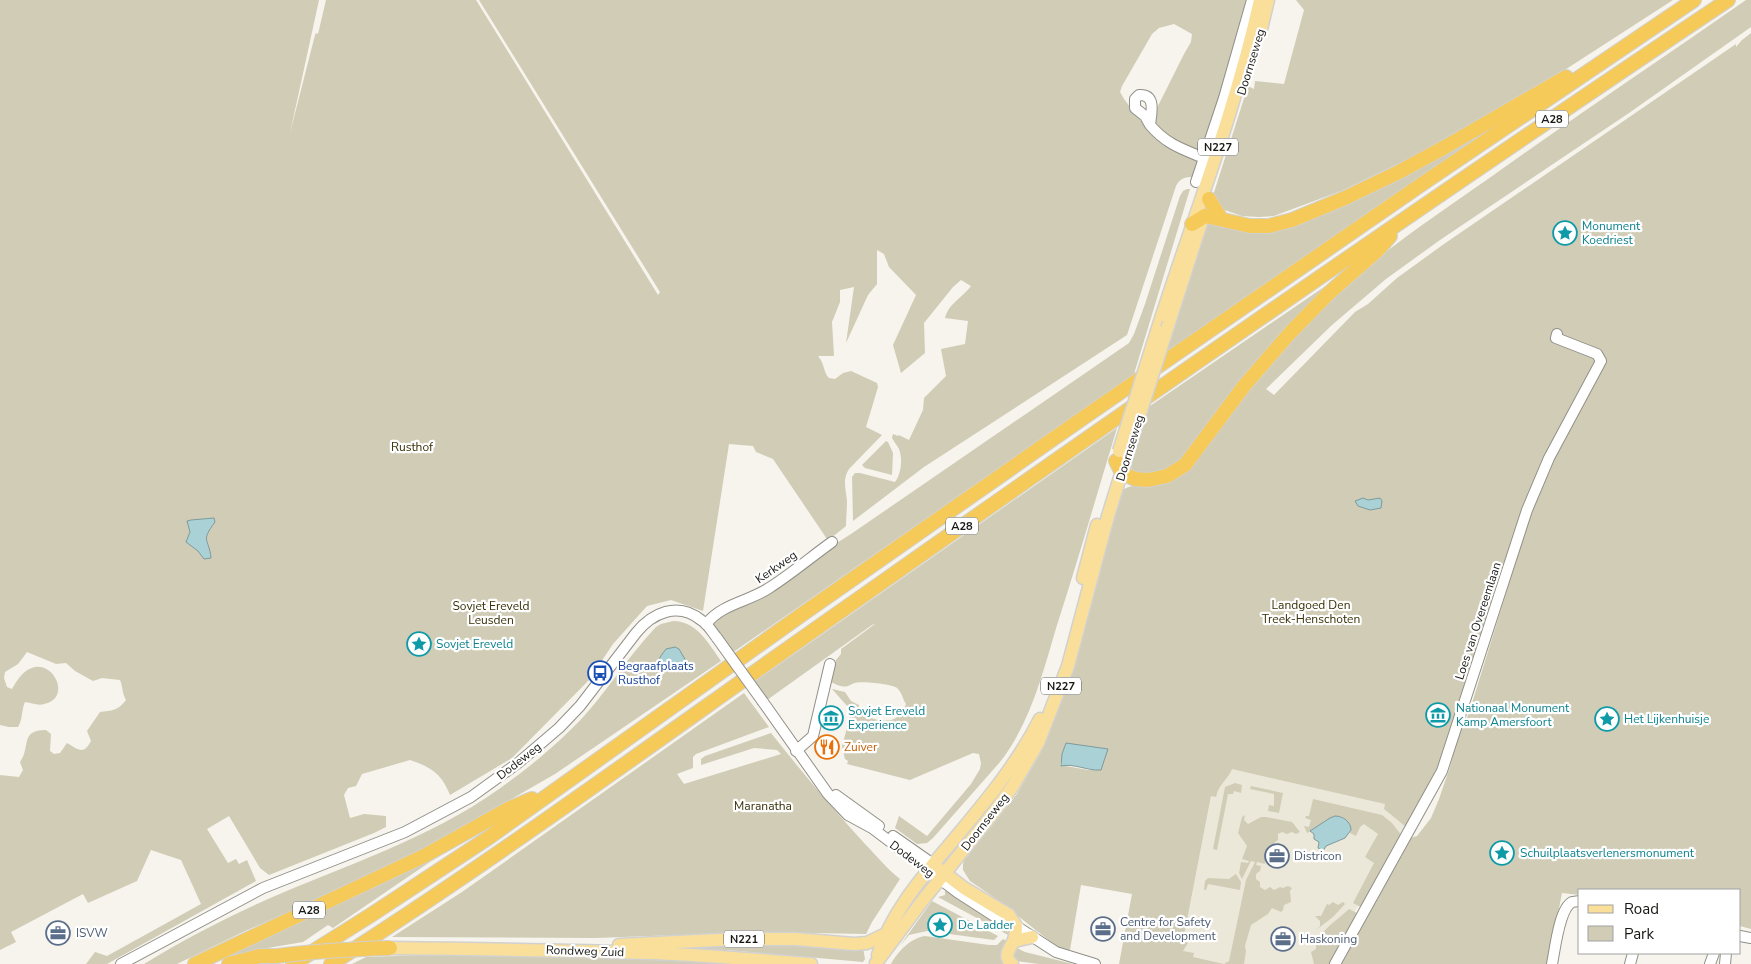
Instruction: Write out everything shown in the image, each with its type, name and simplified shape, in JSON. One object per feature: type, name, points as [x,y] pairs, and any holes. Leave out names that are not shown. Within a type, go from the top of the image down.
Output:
[{"type":"highway","name":"A28","points":[[293,964],[488,838],[1083,418],[1694,0]]},
{"type":"highway","name":"A28","points":[[330,964],[493,857],[1096,432],[1728,0]]},
{"type":"highway","name":"A28","points":[[1197,220],[1220,218],[1250,226],[1270,226],[1281,224],[1321,209],[1430,156],[1531,96],[1639,37]]},
{"type":"highway","points":[[1209,199],[1220,218]]},
{"type":"highway","name":"A28","points":[[1119,462],[1135,479],[1148,480],[1167,476],[1185,465],[1244,386],[1290,333],[1328,294],[1378,250],[1406,219]]},
{"type":"highway","name":"A28","points":[[194,964],[424,856],[508,810],[556,789]]},
{"type":"highway","points":[[228,964],[260,956],[390,948]]},
{"type":"highway","points":[[246,964],[277,956]]},
{"type":"main road","name":"Doornseweg","points":[[942,876],[1013,786],[1038,743],[1068,666],[1108,516],[1119,462],[1131,442],[1169,323],[1197,220],[1251,40],[1260,0]]},
{"type":"main road","name":"Doornseweg","points":[[930,867],[1006,775],[1034,731],[1062,666],[1090,549],[1119,462],[1157,331],[1197,220],[1209,199],[1258,42],[1268,0]]},
{"type":"main road","name":"Dodeweg","points":[[930,867],[1009,915],[1016,926]]},
{"type":"main road","name":"N227","points":[[879,964],[884,936],[902,905],[930,867]]},
{"type":"main road","name":"N227","points":[[879,964],[942,876]]},
{"type":"main road","points":[[1012,964],[1008,962],[1007,957],[1008,949],[1014,942],[1016,926]]},
{"type":"main road","name":"N221","points":[[567,950],[625,944],[737,939],[795,939],[854,944],[867,943],[884,936]]},
{"type":"main road","points":[[1014,942],[1032,937]]},
{"type":"main road","name":"Rondweg Zuid","points":[[390,948],[567,950],[730,957],[810,964]]},
{"type":"street","name":"Doornseweg","points":[[1196,182],[1224,98],[1252,0]]},
{"type":"street","points":[[1150,125],[1170,144],[1204,158]]},
{"type":"street","name":"Loes van Overeemlaan","points":[[1335,964],[1442,771],[1527,510],[1549,458],[1601,361],[1597,354],[1556,338],[1557,334]]},
{"type":"street","name":"Kerkweg","points":[[706,624],[714,615],[727,607],[768,589],[832,542]]},
{"type":"street","name":"Dodeweg","points":[[121,964],[263,888],[405,832],[471,797],[518,763],[559,728],[580,706],[644,622],[667,612],[685,612],[706,624],[796,751],[828,794],[848,815],[872,828],[930,867]]},
{"type":"street","points":[[796,751],[814,736],[830,664]]},
{"type":"street","points":[[1552,964],[1562,916],[1572,902],[1578,901]]},
{"type":"street","points":[[1016,926],[1056,952],[1095,964]]},
{"type":"shaded area","points":[[1220,766],[1416,811],[1323,964],[1213,964],[1180,957],[1211,796]]},
{"type":"green space","points":[[0,0],[319,0],[290,133],[326,0],[476,0],[658,295],[660,292],[479,0],[1248,0],[1243,28],[1201,154],[1161,134],[1156,128],[1155,122],[1157,108],[1191,42],[1192,34],[1174,24],[1159,28],[1152,34],[1122,86],[1120,92],[1140,120],[1173,151],[1198,160],[1193,177],[1183,178],[1176,186],[1127,335],[924,467],[853,521],[852,477],[855,473],[860,473],[895,482],[900,471],[901,457],[899,449],[892,438],[893,434],[909,440],[923,410],[924,398],[946,376],[941,349],[965,344],[968,321],[945,318],[953,304],[971,286],[961,280],[924,323],[925,353],[901,373],[893,345],[916,295],[889,267],[884,254],[877,250],[877,284],[868,295],[846,343],[854,287],[840,290],[840,302],[832,322],[834,356],[818,356],[829,378],[835,379],[843,373],[851,371],[877,383],[878,387],[866,427],[882,435],[847,473],[845,481],[847,501],[846,526],[827,539],[773,459],[756,452],[753,446],[729,444],[703,611],[671,600],[647,606],[613,644],[589,680],[512,758],[450,795],[435,772],[424,765],[410,760],[362,774],[356,786],[348,788],[344,795],[350,818],[364,814],[386,816],[386,827],[374,833],[269,875],[260,868],[229,816],[207,829],[228,863],[236,859],[239,864],[247,860],[256,881],[107,964],[86,964],[95,952],[107,956],[201,904],[181,860],[151,850],[137,881],[88,903],[83,894],[11,932],[16,942],[0,950],[0,775],[19,777],[23,770],[20,762],[29,736],[38,731],[46,730],[51,734],[50,751],[54,754],[60,753],[67,743],[83,750],[91,741],[87,731],[100,712],[121,706],[126,700],[120,680],[102,678],[93,681],[75,671],[66,663],[56,664],[27,652],[18,664],[5,672],[4,678],[7,687],[12,689],[23,674],[34,667],[44,668],[52,673],[57,682],[58,691],[54,699],[44,704],[37,705],[25,702],[18,727],[0,725]]},
{"type":"green space","points":[[1296,0],[1673,0],[1515,102],[1410,158],[1341,191],[1274,216],[1242,216],[1210,205],[1248,86],[1254,89],[1255,81],[1284,84],[1304,10]]},
{"type":"green space","name":"Landgoed Den Treek-Henschoten","points":[[1746,0],[1751,0],[1751,27],[1386,279],[1332,325],[1266,389],[1274,395],[1355,312],[1368,304],[1397,278],[1736,44],[1736,47],[1751,33],[1751,929],[1741,926],[1741,889],[1578,889],[1578,895],[1562,893],[1548,964],[1340,964],[1410,838],[1417,836],[1431,818],[1450,767],[1464,713],[1467,718],[1473,700],[1533,506],[1490,609],[1443,754],[1420,812],[1406,827],[1384,809],[1385,804],[1232,769],[1219,788],[1216,797],[1211,796],[1183,941],[1188,943],[1183,951],[1194,953],[1193,957],[1224,964],[1119,964],[1132,894],[1081,885],[1070,950],[1060,949],[995,898],[970,881],[963,870],[965,857],[967,857],[1017,794],[1040,754],[1066,681],[1119,492],[1136,485],[1169,482],[1184,473],[1194,464],[1272,364],[1314,317],[1360,273],[1391,248]],"holes":[[[1066,743],[1101,770],[1088,770],[1060,765]]]},
{"type":"green space","points":[[1517,114],[1163,354],[1206,218],[1255,229],[1473,139]]},
{"type":"green space","points":[[1187,189],[1190,189],[1134,374],[732,653],[713,626],[715,620],[851,534],[1129,343],[1145,304],[1180,196]]},
{"type":"green space","points":[[1346,272],[1173,470],[1141,474],[1132,469],[1130,463],[1147,408]]},
{"type":"green space","points":[[1117,428],[1041,678],[1020,730],[1000,762],[933,838],[927,843],[917,844],[895,828],[899,816],[927,836],[971,784],[980,769],[981,763],[979,754],[973,753],[910,780],[847,764],[848,761],[845,759],[842,746],[851,714],[848,707],[832,689],[845,692],[851,701],[859,705],[859,714],[880,720],[885,721],[896,718],[901,714],[906,704],[900,692],[894,687],[863,682],[844,686],[830,681],[836,660],[841,654],[841,649],[875,624],[767,700],[754,682]]},
{"type":"green space","points":[[886,441],[893,453],[892,475],[865,468],[862,465]]},
{"type":"green space","points":[[673,621],[689,625],[701,634],[721,661],[555,774],[442,839],[376,873],[245,931],[177,964],[144,964],[236,914],[416,837],[472,807],[510,781],[555,745],[585,715],[637,648],[656,627]]},
{"type":"green space","name":"Maranatha","points":[[744,693],[769,727],[696,754],[693,757],[693,768],[677,774],[684,784],[781,754],[777,750],[754,748],[701,765],[701,759],[705,756],[771,733],[841,817],[900,879],[866,934],[759,932],[596,938],[392,937],[462,892]]},
{"type":"green space","points":[[1235,783],[1242,785],[1241,793],[1234,791],[1233,794],[1228,794],[1217,850],[1213,849],[1225,787]]},
{"type":"green space","points":[[1251,786],[1283,793],[1279,813],[1268,811],[1269,805],[1274,806],[1274,794],[1250,789]]},
{"type":"green space","points":[[1313,799],[1382,815],[1392,823],[1402,836],[1364,909],[1353,903],[1374,863],[1365,857],[1378,834],[1364,824],[1360,827],[1356,836],[1350,833],[1349,825],[1340,816],[1307,833],[1304,826],[1309,827],[1311,820],[1305,818],[1309,816]]},
{"type":"green space","points":[[1245,815],[1244,820],[1248,824],[1261,817],[1292,822],[1300,832],[1287,834],[1282,832],[1278,834],[1278,840],[1274,843],[1274,848],[1269,850],[1269,856],[1265,858],[1265,864],[1257,862],[1256,865],[1261,866],[1260,871],[1256,874],[1260,887],[1265,890],[1270,887],[1274,890],[1288,886],[1292,888],[1290,891],[1291,902],[1284,905],[1281,912],[1272,908],[1268,914],[1251,925],[1245,946],[1244,964],[1224,964],[1229,961],[1246,880],[1255,862],[1251,861],[1242,879],[1239,873],[1241,862],[1248,863],[1249,861],[1242,859],[1247,846],[1238,833],[1242,817]]},
{"type":"green space","points":[[465,838],[333,928],[328,925],[303,942],[223,957]]},
{"type":"green space","points":[[1236,874],[1241,882],[1240,890],[1208,884],[1206,890],[1204,890],[1205,881],[1208,878],[1229,879]]},
{"type":"green space","points":[[945,891],[950,892],[1010,928],[1010,936],[938,897],[945,895]]},
{"type":"green space","points":[[932,901],[998,936],[994,940],[927,931],[909,935],[899,947]]},
{"type":"green space","points":[[1333,902],[1338,905],[1343,902],[1345,904],[1333,917],[1316,930],[1320,926],[1320,921],[1315,916],[1321,916],[1327,904],[1329,905]]},
{"type":"green space","points":[[1349,909],[1360,916],[1333,964],[1314,964],[1311,952],[1316,949],[1316,944],[1320,941],[1323,933]]},
{"type":"green space","points":[[925,936],[989,945],[997,945],[1003,939],[1007,941],[1002,952],[1004,964],[891,964],[905,946],[915,939]]},
{"type":"green space","points":[[735,942],[863,948],[865,959],[863,962],[673,947]]},
{"type":"green space","points":[[1015,947],[1025,952],[1073,964],[1039,964],[1016,961],[1012,956]]},
{"type":"green space","points":[[426,955],[610,958],[738,964],[352,964],[366,957]]},
{"type":"water","points":[[1363,498],[1368,500],[1380,498],[1382,501],[1381,508],[1370,510],[1358,506],[1355,501]]},
{"type":"water","points":[[214,518],[215,522],[210,528],[207,537],[211,558],[204,559],[198,551],[186,542],[190,532],[187,521]]},
{"type":"water","points":[[675,647],[679,649],[686,661],[669,671],[660,667],[660,657],[666,649]]},
{"type":"water","points":[[1066,743],[1108,749],[1101,770],[1061,766],[1062,754]]},
{"type":"water","points":[[1335,816],[1346,820],[1350,824],[1351,830],[1345,838],[1326,846],[1323,851],[1318,848],[1319,842],[1314,839],[1314,834],[1310,831]]},
{"type":"place","name":"Monument Koedriest","points":[[1565,233]]},
{"type":"place","name":"Sovjet Ereveld","points":[[419,644]]},
{"type":"place","name":"Begraafplaats Rusthof","points":[[600,673]]},
{"type":"place","name":"Nationaal Monument Kamp Amersfoort","points":[[1438,715]]},
{"type":"place","name":"Sovjet Ereveld Experience","points":[[831,718]]},
{"type":"place","name":"Het Lijkenhuisje","points":[[1607,719]]},
{"type":"place","name":"Zuiver","points":[[827,747]]},
{"type":"place","name":"Schuilplaatsverlenersmonument","points":[[1502,853]]},
{"type":"place","name":"Districon","points":[[1277,856]]},
{"type":"place","name":"De Ladder","points":[[940,925]]},
{"type":"place","name":"Centre for Safety and Development","points":[[1103,929]]},
{"type":"place","name":"ISVW","points":[[58,933]]},
{"type":"place","name":"Haskoning","points":[[1283,939]]},
{"type":"park label","name":"Rusthof","points":[[412,447]]},
{"type":"park label","name":"Sovjet Ereveld Leusden","points":[[491,613]]}]
